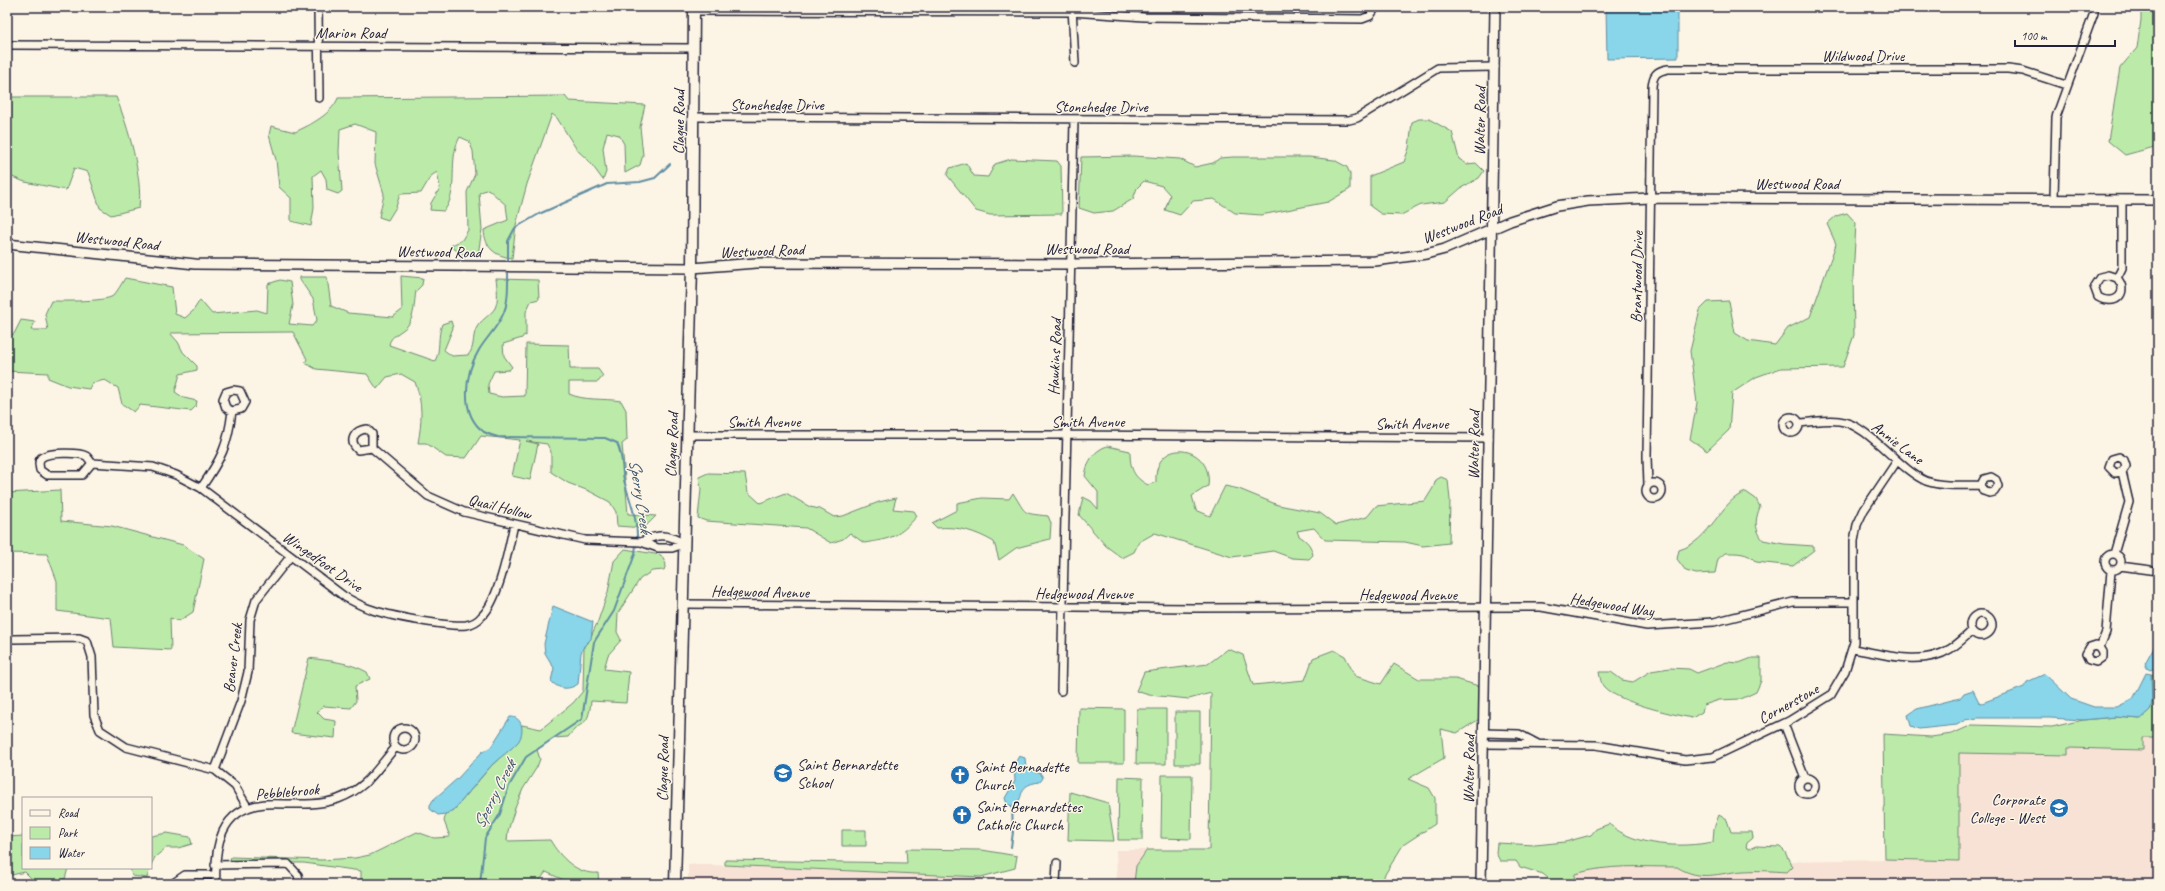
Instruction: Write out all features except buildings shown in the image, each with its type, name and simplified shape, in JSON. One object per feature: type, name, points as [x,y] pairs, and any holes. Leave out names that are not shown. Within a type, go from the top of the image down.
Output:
[{"type":"main road","name":"Clague Road","points":[[675,884],[679,695],[684,604],[686,435],[692,268],[694,9]]},
{"type":"street","points":[[318,7],[318,98]]},
{"type":"street","points":[[694,9],[1072,10],[1144,17],[1362,19],[1370,16],[1376,7]]},
{"type":"street","name":"Walter Road","points":[[1481,884],[1495,7]]},
{"type":"street","points":[[2054,198],[2056,117],[2066,85],[2094,13],[2094,7]]},
{"type":"street","points":[[1072,10],[1074,63]]},
{"type":"street","name":"Marion Road","points":[[7,45],[694,48]]},
{"type":"street","name":"Stonehedge Drive","points":[[693,117],[1074,120],[1349,120],[1357,118],[1438,68],[1495,67]]},
{"type":"street","name":"Wildwood Drive","points":[[1658,71],[1668,69],[2008,69],[2023,71],[2066,85]]},
{"type":"street","name":"Brantwood Drive","points":[[1648,485],[1647,457],[1652,88],[1653,77],[1658,71]]},
{"type":"street","name":"Hawkins Road","points":[[1061,691],[1074,120]]},
{"type":"street","name":"Westwood Road","points":[[7,244],[195,264],[692,268],[756,263],[1071,264],[1375,261],[1426,254],[1445,249],[1510,221],[1557,206],[1588,201],[1651,198],[2054,198],[2158,200]]},
{"type":"street","points":[[2117,278],[2122,268],[2122,200]]},
{"type":"street","points":[[201,488],[219,462],[228,442],[232,411]]},
{"type":"street","name":"Annie Lane","points":[[1799,423],[1839,421],[1852,425],[1875,441],[1897,461],[1926,480],[1944,485],[1981,485]]},
{"type":"street","name":"Smith Avenue","points":[[686,435],[1066,434],[1488,438]]},
{"type":"street","name":"Quail Hollow","points":[[372,448],[428,496],[464,512],[585,540],[641,542],[658,548],[672,548],[684,544]]},
{"type":"street","name":"Wingedfoot Drive","points":[[92,463],[82,474],[61,475],[43,473],[39,464],[40,458],[45,455],[65,453],[87,456],[92,463],[153,468],[176,475],[201,488],[345,597],[370,609],[394,617],[466,625],[475,622],[483,615],[490,604],[504,567],[514,524]]},
{"type":"street","name":"Cornerstone","points":[[1483,744],[1596,745],[1685,760],[1696,760],[1713,757],[1784,724],[1823,702],[1831,695],[1841,681],[1853,649],[1853,602],[1857,525],[1897,461]]},
{"type":"street","points":[[2114,554],[2129,502],[2122,472]]},
{"type":"street","name":"Quail Hollow","points":[[641,542],[653,536],[672,536],[684,544]]},
{"type":"street","points":[[2111,571],[2116,570],[2120,566],[2120,558],[2114,554]]},
{"type":"street","points":[[2111,571],[2105,566],[2104,561],[2109,555],[2114,554]]},
{"type":"street","name":"Beaver Creek","points":[[214,770],[241,701],[248,672],[250,620],[256,600],[290,556]]},
{"type":"street","points":[[2120,566],[2158,571]]},
{"type":"street","points":[[2100,647],[2106,632],[2111,571]]},
{"type":"street","name":"Hedgewood Way","points":[[1485,608],[1541,607],[1647,626],[1714,622],[1793,602],[1853,602]]},
{"type":"street","name":"Hedgewood Avenue","points":[[684,604],[1485,608]]},
{"type":"street","points":[[1853,649],[1921,658],[1934,656],[1950,649],[1972,631]]},
{"type":"street","points":[[14,639],[79,638],[87,641],[92,657],[94,715],[100,730],[113,741],[126,747],[214,770],[236,786],[248,808]]},
{"type":"street","points":[[1784,724],[1805,778]]},
{"type":"street","name":"Cornerstone","points":[[1483,733],[1519,734],[1538,744]]},
{"type":"street","name":"Pebblebrook","points":[[216,884],[215,865],[217,844],[224,828],[248,808],[264,804],[305,805],[337,799],[353,792],[367,782],[396,747]]},
{"type":"street","points":[[1056,884],[1057,863]]},
{"type":"street","points":[[215,865],[288,864],[298,874],[300,884]]},
{"type":"street","points":[[172,884],[185,875],[215,875]]},
{"type":"shaded area","name":"Corporate College - West","points":[[2143,738],[2158,738],[2158,884],[1571,884],[1573,865],[1885,859],[1959,861],[1959,752],[2068,755],[2067,748],[2143,750]]},
{"type":"shaded area","points":[[1116,850],[1147,850],[1136,866],[1134,883],[1136,884],[1117,884]]},
{"type":"shaded area","points":[[688,864],[981,877],[981,884],[688,884]]},
{"type":"green space","points":[[2141,7],[2158,7],[2158,146],[2125,155],[2108,141],[2120,68],[2137,48],[2141,20]]},
{"type":"green space","points":[[565,96],[569,101],[645,105],[640,127],[643,155],[640,165],[625,173],[624,144],[619,135],[607,132],[603,148],[606,172],[603,180],[589,161],[577,150],[557,118],[552,114],[527,184],[516,225],[512,258],[496,253],[486,242],[484,230],[508,220],[506,205],[488,189],[479,193],[482,229],[478,255],[462,254],[450,246],[462,240],[468,230],[467,192],[475,174],[473,151],[469,141],[460,137],[454,155],[453,185],[449,203],[444,211],[430,210],[431,203],[440,188],[437,172],[431,176],[421,193],[400,194],[396,207],[388,220],[379,217],[384,194],[375,164],[376,132],[355,124],[340,129],[339,152],[342,191],[338,194],[327,190],[326,179],[321,170],[313,176],[314,208],[311,226],[291,221],[291,198],[279,187],[276,160],[269,135],[271,126],[295,132],[326,114],[338,98]]},
{"type":"green space","points":[[7,97],[116,97],[134,152],[139,182],[139,208],[111,215],[100,208],[88,172],[74,168],[66,190],[25,182],[7,175]]},
{"type":"green space","points":[[1419,119],[1429,119],[1452,132],[1459,159],[1467,164],[1476,163],[1484,171],[1479,178],[1461,188],[1445,202],[1421,205],[1401,215],[1381,214],[1370,206],[1370,176],[1404,162],[1409,148],[1412,122]]},
{"type":"green space","points":[[1133,156],[1180,159],[1195,167],[1213,163],[1220,158],[1233,157],[1309,157],[1334,160],[1347,167],[1350,174],[1350,189],[1328,202],[1261,215],[1235,213],[1214,199],[1193,201],[1180,215],[1165,210],[1170,195],[1162,186],[1144,181],[1137,188],[1133,199],[1113,211],[1094,213],[1079,208],[1081,157]]},
{"type":"green space","points":[[1011,159],[1057,161],[1061,166],[1062,214],[990,215],[976,211],[947,175],[950,168],[966,163],[974,176],[988,177],[995,164]]},
{"type":"green space","points":[[1847,213],[1856,223],[1853,277],[1854,335],[1843,367],[1781,368],[1756,377],[1732,393],[1729,430],[1707,451],[1690,439],[1697,403],[1690,351],[1700,310],[1708,302],[1729,301],[1735,333],[1748,341],[1775,345],[1788,328],[1810,317],[1836,244],[1827,224],[1836,216]]},
{"type":"green space","points":[[401,276],[423,278],[422,285],[416,291],[413,313],[408,325],[394,336],[389,345],[435,361],[438,352],[442,324],[451,321],[453,328],[444,350],[452,356],[468,355],[473,346],[476,329],[495,308],[497,301],[496,279],[538,280],[539,299],[531,301],[526,312],[526,336],[524,335],[522,338],[503,344],[504,356],[512,367],[509,370],[494,371],[488,384],[489,394],[502,397],[525,396],[526,344],[569,345],[570,369],[598,369],[603,376],[598,382],[569,382],[569,394],[588,398],[621,401],[626,410],[627,440],[622,444],[628,514],[656,516],[644,528],[617,526],[616,512],[610,502],[589,491],[568,483],[551,472],[551,452],[547,444],[526,441],[538,444],[530,480],[512,476],[520,440],[481,436],[466,458],[446,457],[426,443],[418,443],[421,405],[415,382],[401,374],[387,377],[377,389],[367,374],[316,369],[305,363],[307,359],[293,332],[170,333],[178,342],[183,352],[197,366],[197,370],[180,374],[175,392],[184,398],[197,401],[196,406],[191,411],[140,405],[134,412],[122,404],[118,388],[105,380],[92,383],[89,389],[68,386],[48,378],[48,373],[7,371],[7,335],[14,334],[21,320],[35,322],[31,330],[48,330],[45,314],[51,301],[83,301],[108,298],[115,294],[125,278],[172,287],[175,314],[185,318],[193,311],[200,300],[212,314],[257,310],[267,313],[268,284],[280,280],[290,282],[293,305],[289,324],[312,326],[317,320],[313,299],[300,280],[300,277],[327,277],[331,306],[348,313],[393,317],[402,310]]},
{"type":"green space","points":[[1107,446],[1130,451],[1133,471],[1139,479],[1148,485],[1156,482],[1158,467],[1164,457],[1173,452],[1183,451],[1193,454],[1202,461],[1207,472],[1208,486],[1192,496],[1196,510],[1210,516],[1225,486],[1239,489],[1278,505],[1320,513],[1336,525],[1367,517],[1376,506],[1425,501],[1436,480],[1441,477],[1448,480],[1450,500],[1449,543],[1423,546],[1405,542],[1325,540],[1314,528],[1297,531],[1299,536],[1310,546],[1313,555],[1309,559],[1292,558],[1273,551],[1232,557],[1155,533],[1139,542],[1134,552],[1122,558],[1106,546],[1079,515],[1083,497],[1091,501],[1098,509],[1098,492],[1085,476],[1087,466],[1094,454]]},
{"type":"green space","points":[[708,473],[745,474],[748,492],[760,503],[786,493],[810,507],[820,509],[834,517],[843,516],[879,502],[896,498],[893,509],[914,511],[917,516],[905,529],[894,536],[864,543],[850,533],[843,539],[831,543],[806,528],[706,521],[698,518],[701,489],[699,477]]},
{"type":"green space","points":[[60,490],[61,521],[112,526],[183,545],[204,559],[193,612],[179,621],[170,618],[171,650],[114,647],[111,618],[57,611],[57,581],[47,554],[7,553],[7,493]]},
{"type":"green space","points":[[1746,492],[1756,499],[1760,507],[1756,524],[1758,532],[1763,540],[1784,544],[1814,546],[1814,550],[1793,566],[1756,562],[1746,555],[1738,553],[1725,553],[1718,559],[1715,573],[1696,574],[1686,571],[1677,559],[1679,550],[1690,545],[1699,538],[1729,503],[1737,496]]},
{"type":"green space","points":[[1013,493],[1026,512],[1048,516],[1051,523],[1050,539],[1016,548],[999,560],[994,542],[966,530],[937,528],[932,523],[957,510],[957,503],[982,498],[1009,499]]},
{"type":"green space","points":[[625,549],[661,555],[666,564],[664,570],[652,571],[640,579],[618,613],[617,632],[621,640],[608,655],[604,669],[629,672],[626,703],[591,701],[590,710],[584,723],[577,727],[568,737],[554,738],[537,750],[540,759],[537,767],[523,789],[515,808],[508,831],[507,841],[550,840],[559,853],[570,864],[583,871],[598,873],[599,884],[567,884],[566,881],[546,872],[537,884],[361,884],[361,871],[304,863],[233,862],[230,860],[231,857],[322,860],[355,858],[370,855],[417,832],[434,838],[450,837],[444,821],[446,814],[454,810],[491,766],[518,741],[522,725],[541,729],[573,703],[583,691],[584,646],[588,643],[598,621],[608,592],[614,561]]},
{"type":"green space","points":[[1228,649],[1243,655],[1253,685],[1305,680],[1313,658],[1334,650],[1345,656],[1355,676],[1381,684],[1394,664],[1419,679],[1456,679],[1482,687],[1481,718],[1457,733],[1441,729],[1444,758],[1408,779],[1429,788],[1435,798],[1435,824],[1403,845],[1384,876],[1384,884],[1134,883],[1136,866],[1147,850],[1209,850],[1211,693],[1189,699],[1149,695],[1136,691],[1144,672],[1208,664]]},
{"type":"green space","points":[[309,658],[339,662],[353,666],[367,672],[370,679],[355,686],[356,701],[351,708],[324,706],[317,712],[324,719],[336,721],[335,738],[291,733]]},
{"type":"green space","points":[[1752,658],[1761,658],[1761,681],[1756,692],[1741,699],[1719,700],[1704,705],[1702,712],[1692,718],[1645,707],[1621,698],[1604,687],[1601,682],[1599,672],[1611,672],[1622,680],[1633,682],[1651,671],[1670,668],[1689,669],[1697,673],[1727,662],[1739,663]]},
{"type":"green space","points":[[2151,674],[2158,677],[2158,738],[2143,738],[2143,750],[2068,748],[2068,755],[1959,753],[1959,861],[1885,859],[1883,734],[1931,737],[1952,734],[1972,725],[2052,727],[2083,720],[2115,717],[2140,719],[2150,711],[2152,702]]},
{"type":"green space","points":[[1079,708],[1124,709],[1124,763],[1078,763]]},
{"type":"green space","points":[[1137,709],[1166,709],[1166,764],[1136,764]]},
{"type":"green space","points":[[1175,712],[1200,712],[1200,764],[1175,764]]},
{"type":"green space","points":[[1162,775],[1192,775],[1191,839],[1161,838]]},
{"type":"green space","points":[[1119,777],[1143,778],[1142,840],[1118,840]]},
{"type":"green space","points":[[1070,792],[1108,803],[1114,841],[1068,840]]},
{"type":"green space","points":[[1719,815],[1727,820],[1731,832],[1752,832],[1753,838],[1747,843],[1746,847],[1749,849],[1756,846],[1780,847],[1785,852],[1792,867],[1787,872],[1749,871],[1702,875],[1686,872],[1677,867],[1613,867],[1575,874],[1573,884],[1555,884],[1543,874],[1520,867],[1516,861],[1500,861],[1496,853],[1497,843],[1535,845],[1565,842],[1591,835],[1596,829],[1609,824],[1620,832],[1632,837],[1659,844],[1687,845],[1713,842],[1714,828]]},
{"type":"green space","points":[[842,830],[866,830],[866,846],[842,846]]},
{"type":"green space","points":[[167,833],[190,837],[192,844],[178,848],[166,848],[155,857],[152,863],[152,836]]},
{"type":"green space","points":[[22,836],[22,869],[68,869],[65,879],[37,884],[25,872],[7,876],[7,837]]},
{"type":"green space","points":[[906,849],[982,850],[1017,856],[1015,868],[981,877],[725,865],[725,860],[907,863]]},
{"type":"green space","points":[[130,869],[150,869],[147,878],[132,876]]},
{"type":"water","points":[[1606,7],[1678,7],[1678,58],[1607,59]]},
{"type":"water","points":[[553,606],[593,622],[591,639],[584,646],[581,653],[578,684],[568,688],[557,686],[551,681],[554,668],[545,653],[544,644]]},
{"type":"water","points":[[2158,626],[2158,667],[2150,670],[2147,668],[2145,663],[2156,643],[2155,635]]},
{"type":"water","points":[[2146,673],[2151,674],[2152,702],[2150,711],[2141,719],[2115,717],[2083,720],[2050,718],[1977,718],[1965,720],[1957,725],[1919,729],[1911,726],[1908,715],[1917,709],[1960,698],[1964,693],[1973,690],[1979,702],[1982,703],[2024,687],[2027,682],[2045,674],[2071,699],[2094,707],[2117,707],[2133,699]]},
{"type":"water","points":[[510,717],[518,719],[522,726],[522,734],[518,742],[492,765],[454,810],[446,814],[438,815],[430,809],[430,805],[433,800],[458,778],[482,752],[491,747]]},
{"type":"water","points":[[1019,756],[1025,758],[1026,769],[1041,774],[1043,778],[1040,782],[1026,786],[1023,789],[1017,803],[1012,806],[1007,804],[1005,798],[1015,781],[1014,765]]},
{"type":"waterway","name":"Sperry Creek","points":[[508,261],[508,241],[515,228],[539,214],[607,184],[640,182],[655,178],[670,164]]},
{"type":"waterway","name":"Sperry Creek","points":[[508,273],[506,308],[499,322],[479,350],[470,370],[467,393],[471,415],[476,424],[484,432],[498,437],[605,438],[617,443],[622,458],[624,480],[635,517],[637,540]]},
{"type":"waterway","name":"Sperry Creek","points":[[480,884],[485,838],[500,814],[509,786],[526,757],[582,719],[594,642],[614,611],[635,554],[636,544]]},
{"type":"waterway","points":[[1011,847],[1013,832],[1012,806]]},
{"type":"place","name":"Saint Bernardette School","points":[[783,773]]},
{"type":"place","name":"Saint Bernadette Church","points":[[960,775]]},
{"type":"place","name":"Corporate College - West","points":[[2059,808]]},
{"type":"place","name":"Saint Bernardettes Catholic Church","points":[[962,815]]}]
